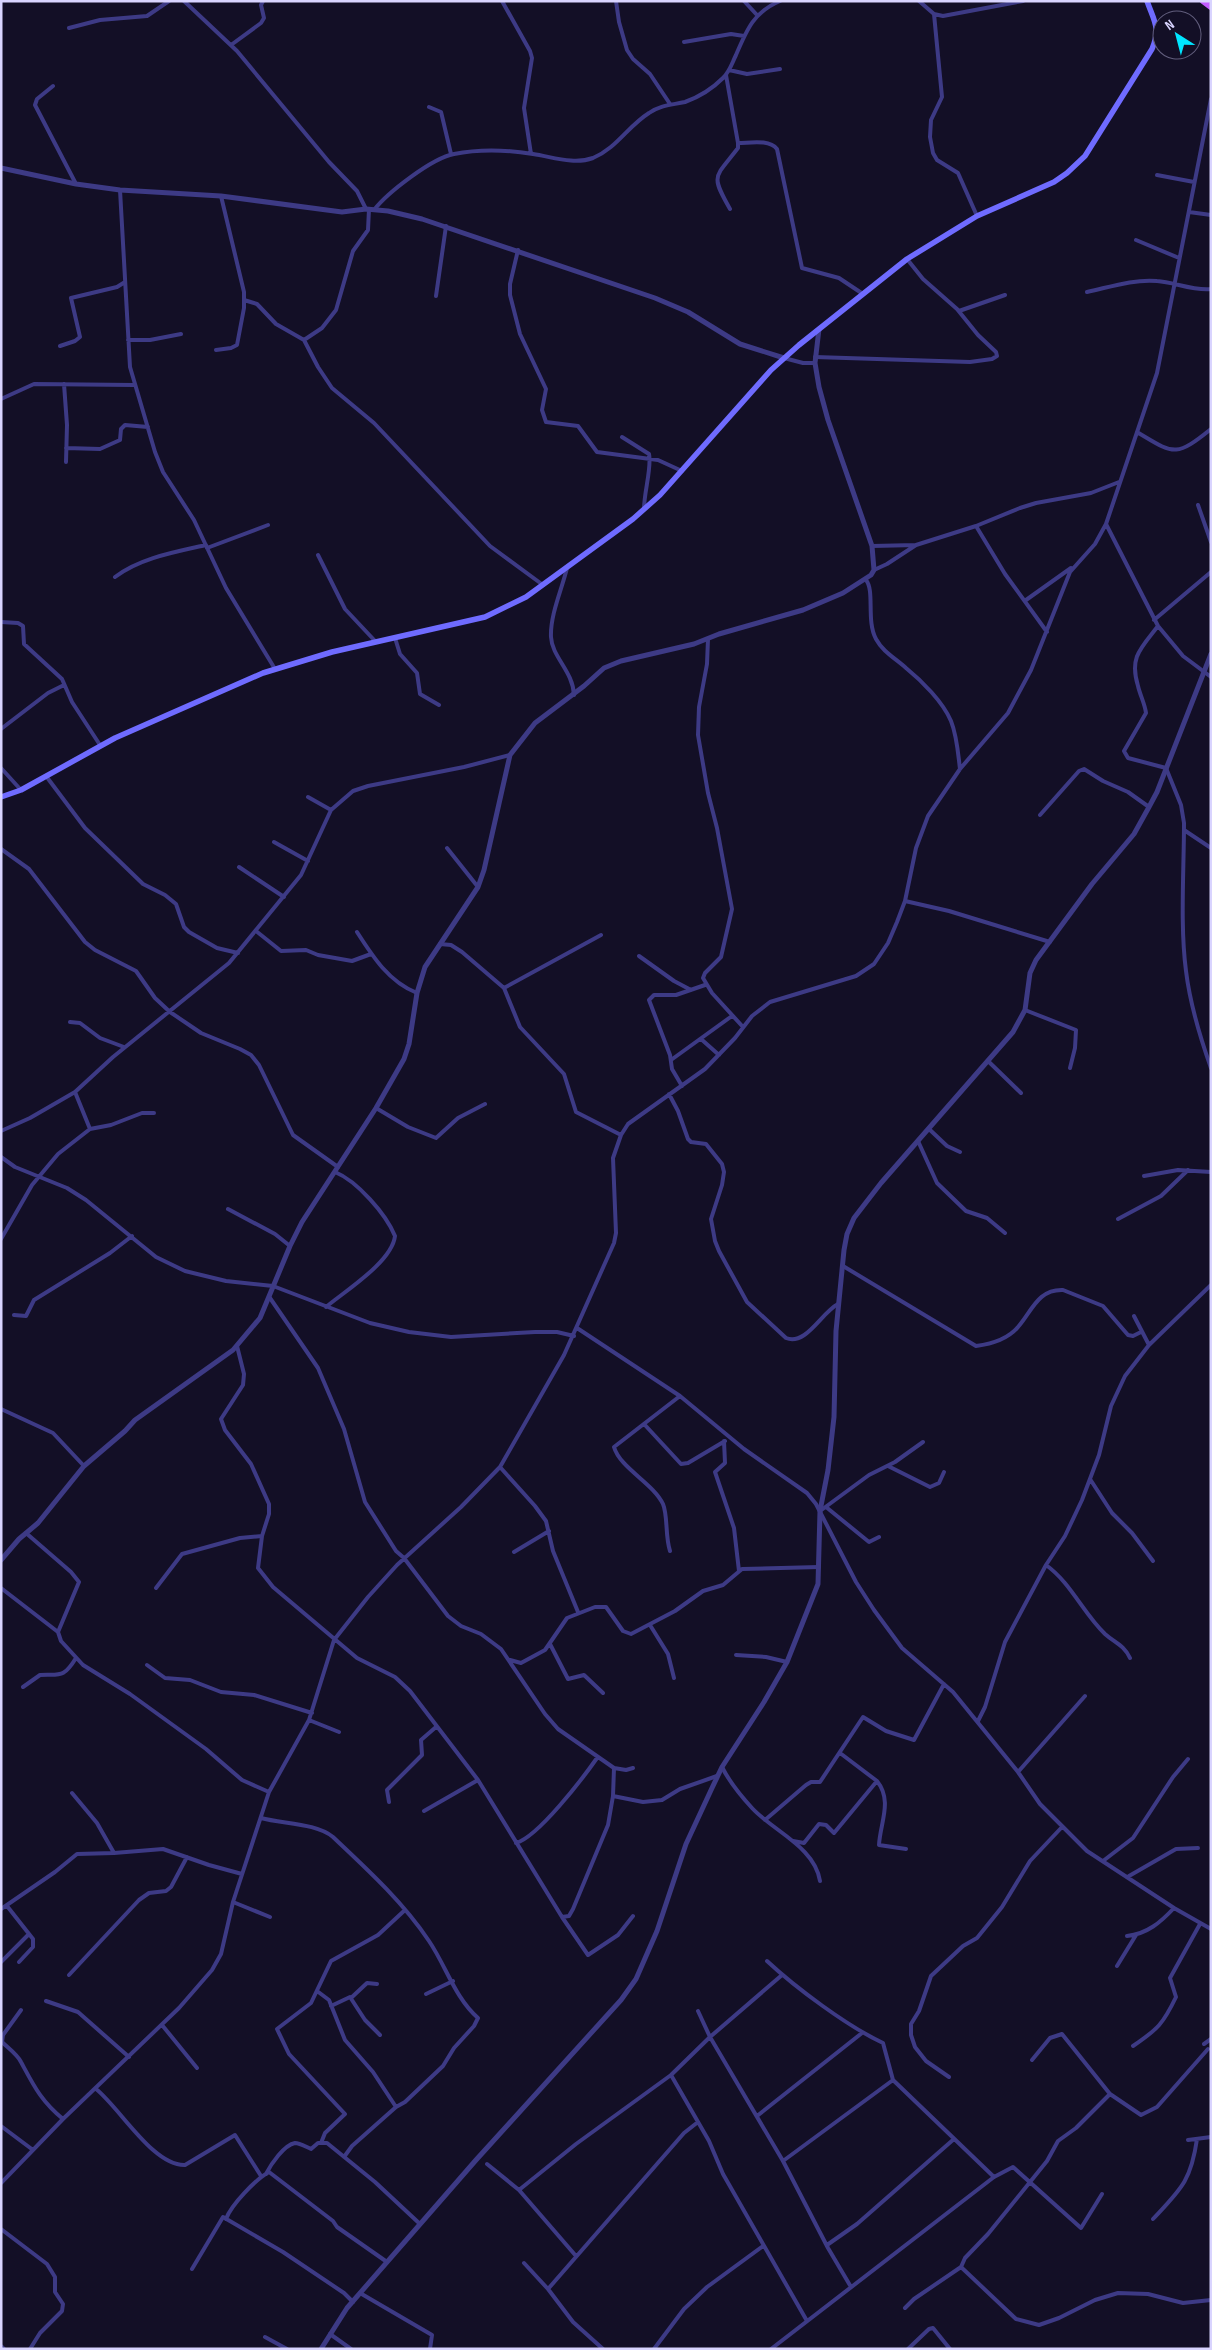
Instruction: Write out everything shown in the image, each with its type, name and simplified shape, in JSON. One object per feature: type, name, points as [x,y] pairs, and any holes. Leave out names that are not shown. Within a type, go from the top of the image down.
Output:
[{"type":"main road","points":[[1,797],[21,790],[100,746],[275,668],[496,613],[543,585],[644,509],[682,471],[758,383],[784,358],[907,259],[977,216],[1054,182],[1085,156],[1152,50],[1157,38],[1158,28],[1147,1]]},
{"type":"main road","points":[[1203,1],[1211,7]]},
{"type":"street","points":[[69,28],[100,20],[147,16],[169,1]]},
{"type":"street","points":[[184,1],[231,45],[328,162],[357,191],[370,210],[368,230],[353,251],[336,310],[322,328],[304,340]]},
{"type":"street","points":[[231,45],[264,18],[261,5],[263,1]]},
{"type":"street","points":[[502,1],[530,50],[532,58],[524,108],[531,154]]},
{"type":"street","points":[[616,1],[627,50],[633,60],[650,74],[670,104]]},
{"type":"street","points":[[744,1],[757,15]]},
{"type":"street","points":[[370,210],[440,159],[452,154],[487,150],[531,154],[572,161],[594,157],[607,150],[648,113],[701,95],[726,75],[730,70],[744,36],[757,15],[780,1]]},
{"type":"street","points":[[919,1],[934,14],[954,15],[1023,1]]},
{"type":"street","points":[[934,14],[942,97],[931,120],[930,137],[933,152],[937,160],[958,173],[977,216]]},
{"type":"street","points":[[684,42],[731,34],[744,36]]},
{"type":"street","points":[[730,70],[747,74],[780,70]]},
{"type":"street","points":[[726,75],[738,148],[717,176],[717,186],[730,209]]},
{"type":"street","points":[[53,86],[37,99],[35,105],[76,184]]},
{"type":"street","points":[[1026,600],[1074,566],[1095,544],[1106,524],[1157,373],[1211,99]]},
{"type":"street","points":[[429,107],[441,112],[452,154]]},
{"type":"street","points":[[738,143],[764,142],[774,145],[777,149],[802,268],[839,278],[863,294]]},
{"type":"street","points":[[1,168],[76,184],[120,190],[221,196],[342,212],[388,211],[446,226],[655,298],[688,312],[740,344],[803,363],[815,360],[970,362],[992,359],[997,356],[996,352],[978,335],[959,312],[923,279],[907,259]]},
{"type":"street","points":[[1157,175],[1194,182]]},
{"type":"street","points":[[120,190],[128,340],[130,367],[134,386],[163,472],[190,513],[226,588],[275,668]]},
{"type":"street","points":[[216,350],[231,348],[237,344],[244,300],[229,225],[221,196]]},
{"type":"street","points":[[382,200],[388,211]]},
{"type":"street","points":[[1189,212],[1211,215]]},
{"type":"street","points":[[436,296],[446,226]]},
{"type":"street","points":[[1136,240],[1179,258]]},
{"type":"street","points":[[518,250],[510,284],[510,295],[520,334],[546,389],[542,410],[546,422],[578,426],[597,452],[651,460],[668,464],[682,471]]},
{"type":"street","points":[[1087,292],[1140,281],[1175,283],[1203,290],[1211,288]]},
{"type":"street","points":[[60,346],[80,337],[71,298],[117,287],[125,282]]},
{"type":"street","points":[[959,312],[1005,295]]},
{"type":"street","points":[[244,300],[257,304],[276,324],[304,340],[318,367],[332,388],[374,423],[490,546],[543,585]]},
{"type":"street","points":[[819,329],[815,360],[828,420],[872,546],[874,570]]},
{"type":"street","points":[[128,340],[150,340],[181,334]]},
{"type":"street","points":[[1,399],[34,384],[134,386]]},
{"type":"street","points":[[64,384],[67,425],[66,462]]},
{"type":"street","points":[[66,448],[100,449],[120,440],[121,429],[125,425],[148,427]]},
{"type":"street","points":[[1137,432],[1168,450],[1175,451],[1182,449],[1211,428]]},
{"type":"street","points":[[622,438],[649,454],[651,460],[646,480],[644,509]]},
{"type":"street","points":[[1,1560],[45,1515],[84,1466],[135,1420],[237,1346],[260,1318],[302,1222],[376,1108],[407,1051],[417,993],[425,967],[478,887],[484,870],[510,755],[535,723],[611,664],[694,644],[803,610],[866,580],[874,570],[916,545],[976,526],[1036,503],[1091,493],[1120,482]]},
{"type":"street","points":[[1198,505],[1211,542]]},
{"type":"street","points":[[1106,524],[1158,626],[1183,656],[1211,677]]},
{"type":"street","points":[[115,577],[130,567],[160,556],[207,546],[268,526]]},
{"type":"street","points":[[976,526],[1005,574],[1026,600],[1047,632]]},
{"type":"street","points":[[872,546],[916,545]]},
{"type":"street","points":[[318,555],[345,609],[376,642]]},
{"type":"street","points":[[1,2183],[63,2119],[162,2025],[204,1980],[221,1954],[233,1902],[269,1792],[310,1720],[334,1640],[368,1597],[404,1558],[460,1507],[500,1467],[578,1328],[614,1243],[616,1217],[613,1158],[621,1135],[634,1118],[682,1086],[719,1055],[756,1012],[770,1002],[842,981],[866,970],[874,964],[888,943],[905,901],[916,848],[928,816],[960,770],[1008,713],[1031,670],[1074,566]]},
{"type":"street","points":[[567,568],[553,619],[551,637],[555,650],[572,678],[574,694]]},
{"type":"street","points":[[1154,620],[1211,572]]},
{"type":"street","points":[[866,580],[870,586],[869,620],[876,640],[884,651],[922,684],[946,713],[955,734],[960,770]]},
{"type":"street","points":[[1,622],[22,625],[24,629],[24,644],[58,676],[100,746]]},
{"type":"street","points":[[1158,626],[1139,650],[1135,660],[1135,675],[1146,713],[1124,750],[1128,758],[1166,768]]},
{"type":"street","points":[[395,638],[400,654],[417,673],[420,694],[439,705]]},
{"type":"street","points":[[708,639],[707,664],[699,707],[698,735],[732,909],[721,957],[705,973],[703,978],[705,984],[743,1027]]},
{"type":"street","points":[[321,2349],[352,2302],[621,2000],[636,1979],[657,1931],[686,1844],[717,1776],[787,1662],[818,1584],[820,1511],[828,1470],[834,1417],[834,1352],[847,1234],[854,1218],[881,1182],[1013,1032],[1025,1010],[1032,967],[1092,884],[1134,834],[1149,807],[1211,654]]},
{"type":"street","points":[[1,729],[48,693],[64,685]]},
{"type":"street","points":[[1,1131],[30,1118],[75,1092],[124,1047],[215,976],[238,953],[301,875],[331,810],[353,791],[361,787],[464,768],[510,755]]},
{"type":"street","points":[[1,768],[21,790]]},
{"type":"street","points":[[1166,768],[1181,804],[1184,830],[1183,943],[1186,973],[1197,1023],[1211,1068]]},
{"type":"street","points":[[1040,815],[1079,771],[1084,769],[1103,781],[1128,792],[1149,807]]},
{"type":"street","points":[[46,776],[85,828],[144,884],[165,894],[176,904],[184,927],[188,932],[217,948],[238,953]]},
{"type":"street","points":[[308,797],[331,810]]},
{"type":"street","points":[[1184,830],[1211,848]]},
{"type":"street","points":[[274,842],[308,861]]},
{"type":"street","points":[[447,848],[478,887]]},
{"type":"street","points":[[1,850],[29,869],[85,942],[95,950],[136,971],[155,998],[170,1012],[201,1033],[251,1055],[259,1064],[292,1135],[357,1185],[395,1236],[394,1242],[385,1256],[367,1274],[326,1307]]},
{"type":"street","points":[[239,867],[284,897]]},
{"type":"street","points":[[905,901],[950,912],[1050,942]]},
{"type":"street","points":[[256,931],[281,951],[306,950],[318,955],[352,961],[371,954]]},
{"type":"street","points":[[357,932],[371,954],[394,981],[404,988],[417,993]]},
{"type":"street","points":[[504,988],[601,935]]},
{"type":"street","points":[[440,944],[451,945],[462,952],[504,988],[520,1027],[564,1074],[576,1112],[621,1135]]},
{"type":"street","points":[[640,956],[674,981],[691,990]]},
{"type":"street","points":[[682,1086],[672,1069],[671,1060],[649,1000],[654,995],[676,995],[705,984]]},
{"type":"street","points":[[1025,1010],[1076,1030],[1075,1048],[1070,1068]]},
{"type":"street","points":[[671,1060],[732,1016]]},
{"type":"street","points":[[70,1022],[80,1023],[100,1038],[124,1047]]},
{"type":"street","points":[[701,1039],[719,1055]]},
{"type":"street","points":[[988,1062],[1021,1093]]},
{"type":"street","points":[[75,1092],[90,1129]]},
{"type":"street","points":[[669,1094],[690,1142],[706,1144],[722,1164],[724,1172],[712,1211],[712,1229],[719,1251],[746,1302],[786,1338],[793,1340],[801,1339],[826,1312],[838,1304]]},
{"type":"street","points":[[376,1108],[408,1127],[436,1138],[458,1118],[485,1104]]},
{"type":"street","points":[[1,1239],[32,1185],[52,1159],[90,1129],[111,1125],[142,1114],[154,1113]]},
{"type":"street","points":[[929,1129],[948,1146],[960,1152]]},
{"type":"street","points":[[918,1141],[937,1183],[966,1210],[987,1218],[1004,1233]]},
{"type":"street","points":[[1,1157],[15,1167],[67,1188],[86,1200],[156,1257],[185,1271],[226,1281],[273,1286],[370,1323],[409,1332],[451,1337],[535,1332],[557,1332],[574,1336]]},
{"type":"street","points":[[1118,1219],[1160,1196],[1188,1170]]},
{"type":"street","points":[[1144,1176],[1166,1171],[1211,1172]]},
{"type":"street","points":[[228,1209],[276,1234],[290,1246]]},
{"type":"street","points":[[14,1315],[26,1316],[34,1300],[110,1253],[132,1236]]},
{"type":"street","points":[[842,1266],[976,1346],[1002,1339],[1011,1334],[1018,1328],[1036,1302],[1057,1290],[1063,1290],[1103,1306],[1128,1335],[1133,1336],[1141,1332]]},
{"type":"street","points":[[978,1721],[985,1707],[1005,1642],[1046,1565],[1064,1536],[1090,1479],[1117,1392],[1125,1376],[1149,1345],[1211,1285]]},
{"type":"street","points":[[270,1298],[318,1368],[344,1429],[365,1502],[396,1551],[404,1558],[448,1616],[461,1626],[486,1637],[501,1649],[551,1722],[571,1740],[614,1768],[626,1770],[633,1768]]},
{"type":"street","points":[[1134,1316],[1149,1345]]},
{"type":"street","points":[[578,1328],[680,1396],[729,1437],[807,1493],[820,1511],[856,1582],[902,1648],[944,1684],[978,1721],[1018,1772],[1040,1804],[1080,1845],[1129,1876],[1174,1908],[1211,1929]]},
{"type":"street","points":[[237,1346],[244,1374],[243,1385],[221,1418],[225,1430],[251,1464],[267,1498],[269,1514],[262,1536],[258,1562],[258,1568],[263,1576],[273,1587],[357,1658],[399,1680],[410,1691],[478,1780],[516,1844],[588,1955],[618,1935],[633,1916]]},
{"type":"street","points":[[670,1551],[662,1504],[614,1447],[680,1396]]},
{"type":"street","points":[[1,1409],[53,1433],[84,1466]]},
{"type":"street","points":[[644,1424],[681,1464],[688,1464],[729,1437]]},
{"type":"street","points":[[724,1441],[725,1463],[715,1472],[734,1528],[739,1570]]},
{"type":"street","points":[[820,1511],[869,1476],[888,1466],[923,1442]]},
{"type":"street","points":[[888,1466],[930,1487],[938,1483],[944,1472]]},
{"type":"street","points":[[500,1467],[536,1506],[546,1521],[553,1551],[578,1612]]},
{"type":"street","points":[[1090,1479],[1112,1513],[1132,1533],[1153,1560]]},
{"type":"street","points":[[826,1507],[868,1542],[879,1537]]},
{"type":"street","points":[[514,1552],[549,1532]]},
{"type":"street","points":[[26,1533],[71,1572],[79,1582],[58,1632]]},
{"type":"street","points":[[156,1588],[182,1554],[240,1538],[262,1536]]},
{"type":"street","points":[[1046,1565],[1063,1580],[1100,1629],[1122,1645],[1130,1658]]},
{"type":"street","points":[[510,1660],[521,1663],[545,1650],[561,1624],[578,1612],[595,1607],[606,1608],[627,1634],[636,1633],[698,1594],[723,1585],[739,1570],[781,1566],[819,1567]]},
{"type":"street","points":[[1,1588],[58,1632],[61,1641],[83,1666],[130,1694],[206,1749],[242,1780],[269,1792]]},
{"type":"street","points":[[650,1625],[668,1654],[674,1678]]},
{"type":"street","points":[[550,1644],[568,1679],[587,1676],[603,1693]]},
{"type":"street","points":[[736,1655],[766,1657],[787,1662]]},
{"type":"street","points":[[23,1687],[40,1674],[53,1676],[62,1674],[76,1658]]},
{"type":"street","points":[[147,1665],[165,1678],[190,1680],[220,1692],[254,1696],[312,1714]]},
{"type":"street","points":[[765,1820],[806,1785],[811,1782],[820,1782],[863,1717],[886,1731],[914,1740],[944,1684]]},
{"type":"street","points":[[1018,1772],[1085,1696]]},
{"type":"street","points":[[310,1720],[340,1732]]},
{"type":"street","points":[[389,1802],[387,1790],[422,1755],[421,1740],[436,1727]]},
{"type":"street","points":[[840,1753],[877,1781],[883,1791],[886,1807],[879,1845],[906,1849]]},
{"type":"street","points":[[516,1844],[533,1834],[584,1778],[597,1758]]},
{"type":"street","points":[[1103,1861],[1133,1838],[1173,1777],[1188,1759]]},
{"type":"street","points":[[722,1766],[752,1808],[793,1841],[814,1865],[820,1881]]},
{"type":"street","points":[[562,1916],[569,1916],[573,1909],[606,1832],[613,1796],[614,1768]]},
{"type":"street","points":[[613,1796],[643,1802],[662,1800],[669,1798],[680,1789],[717,1776]]},
{"type":"street","points":[[424,1811],[478,1780]]},
{"type":"street","points":[[793,1841],[804,1843],[819,1824],[826,1825],[834,1833],[877,1781]]},
{"type":"street","points":[[72,1793],[96,1823],[114,1853]]},
{"type":"street","points":[[261,1818],[326,1831],[370,1872],[405,1910],[429,1941],[465,2005],[478,2018],[443,2066],[412,2097],[396,2107],[352,2146],[344,2157]]},
{"type":"street","points":[[949,2077],[926,2061],[915,2046],[911,2035],[911,2024],[919,2011],[931,1976],[963,1946],[977,1938],[1002,1907],[1030,1861],[1062,1827]]},
{"type":"street","points":[[1129,1876],[1176,1849],[1198,1848]]},
{"type":"street","points":[[1,1909],[55,1872],[74,1855],[83,1853],[114,1853],[163,1849],[242,1874]]},
{"type":"street","points":[[69,1974],[138,1900],[150,1893],[166,1890],[171,1887],[187,1858]]},
{"type":"street","points":[[233,1902],[270,1917]]},
{"type":"street","points":[[7,1906],[34,1943],[19,1962]]},
{"type":"street","points":[[1127,1936],[1136,1935],[1157,1925],[1174,1908]]},
{"type":"street","points":[[321,2143],[325,2132],[346,2114],[289,2054],[277,2029],[311,2003],[330,1961],[378,1935],[405,1910]]},
{"type":"street","points":[[1132,2046],[1155,2031],[1165,2020],[1176,1997],[1170,1978],[1200,1924]]},
{"type":"street","points":[[1,1962],[29,1934]]},
{"type":"street","points":[[1117,1966],[1136,1935]]},
{"type":"street","points":[[767,1961],[782,1975],[862,2033],[882,2043],[893,2080],[994,2177]]},
{"type":"street","points":[[518,2190],[576,2144],[672,2075],[710,2037],[782,1975]]},
{"type":"street","points":[[426,1994],[453,1981]]},
{"type":"street","points":[[331,2006],[351,1998],[368,1983],[377,1984]]},
{"type":"street","points":[[317,1991],[325,1996],[331,2006],[345,2040],[373,2072],[396,2107]]},
{"type":"street","points":[[351,1998],[365,2020],[380,2035]]},
{"type":"street","points":[[46,2002],[78,2012],[129,2057]]},
{"type":"street","points":[[21,2010],[3,2035],[2,2042],[21,2061],[28,2078],[43,2100],[63,2119]]},
{"type":"street","points":[[698,2011],[710,2037],[783,2161],[851,2287]]},
{"type":"street","points":[[162,2025],[197,2068]]},
{"type":"street","points":[[757,2116],[862,2033]]},
{"type":"street","points":[[1032,2060],[1050,2038],[1062,2034],[1110,2094],[1141,2115],[1157,2107],[1208,2049]]},
{"type":"street","points":[[1204,2044],[1211,2039]]},
{"type":"street","points":[[672,2075],[709,2142],[723,2174],[806,2321]]},
{"type":"street","points":[[783,2161],[893,2080]]},
{"type":"street","points":[[96,2089],[151,2148],[177,2166],[185,2165],[235,2135],[262,2176]]},
{"type":"street","points":[[905,2308],[961,2267],[965,2258],[988,2234],[1047,2161],[1058,2141],[1076,2128],[1110,2094]]},
{"type":"street","points":[[548,2289],[684,2133],[698,2122]]},
{"type":"street","points":[[1,2126],[33,2150]]},
{"type":"street","points":[[1188,2140],[1211,2137]]},
{"type":"street","points":[[827,2245],[857,2224],[954,2139]]},
{"type":"street","points":[[1153,2219],[1176,2194],[1188,2177],[1195,2158],[1197,2139]]},
{"type":"street","points":[[266,2174],[271,2165],[292,2144],[298,2143],[310,2149],[321,2143],[327,2143],[408,2211],[420,2224]]},
{"type":"street","points":[[488,2164],[518,2190],[576,2256]]},
{"type":"street","points":[[771,2349],[994,2177],[1013,2167],[1031,2180],[1081,2228],[1102,2194]]},
{"type":"street","points":[[226,2219],[228,2213],[262,2176],[269,2172],[333,2220],[337,2227],[387,2262]]},
{"type":"street","points":[[192,2268],[223,2217],[283,2252],[344,2293],[352,2302]]},
{"type":"street","points":[[1,2229],[47,2264],[55,2277],[55,2292],[63,2304],[62,2312],[40,2332],[30,2349]]},
{"type":"street","points":[[654,2349],[684,2309],[706,2287],[763,2246]]},
{"type":"street","points":[[524,2262],[548,2289],[573,2322],[604,2349]]},
{"type":"street","points":[[961,2267],[1016,2319],[1039,2325],[1059,2318],[1095,2300],[1118,2293],[1148,2294],[1183,2303],[1211,2300]]},
{"type":"street","points":[[360,2293],[432,2335],[433,2344],[430,2349]]},
{"type":"street","points":[[908,2349],[929,2329],[933,2328],[950,2349]]},
{"type":"street","points":[[330,2334],[351,2349]]},
{"type":"street","points":[[265,2337],[287,2349]]},
{"type":"street","points":[[1,2346],[4,2349]]}]
